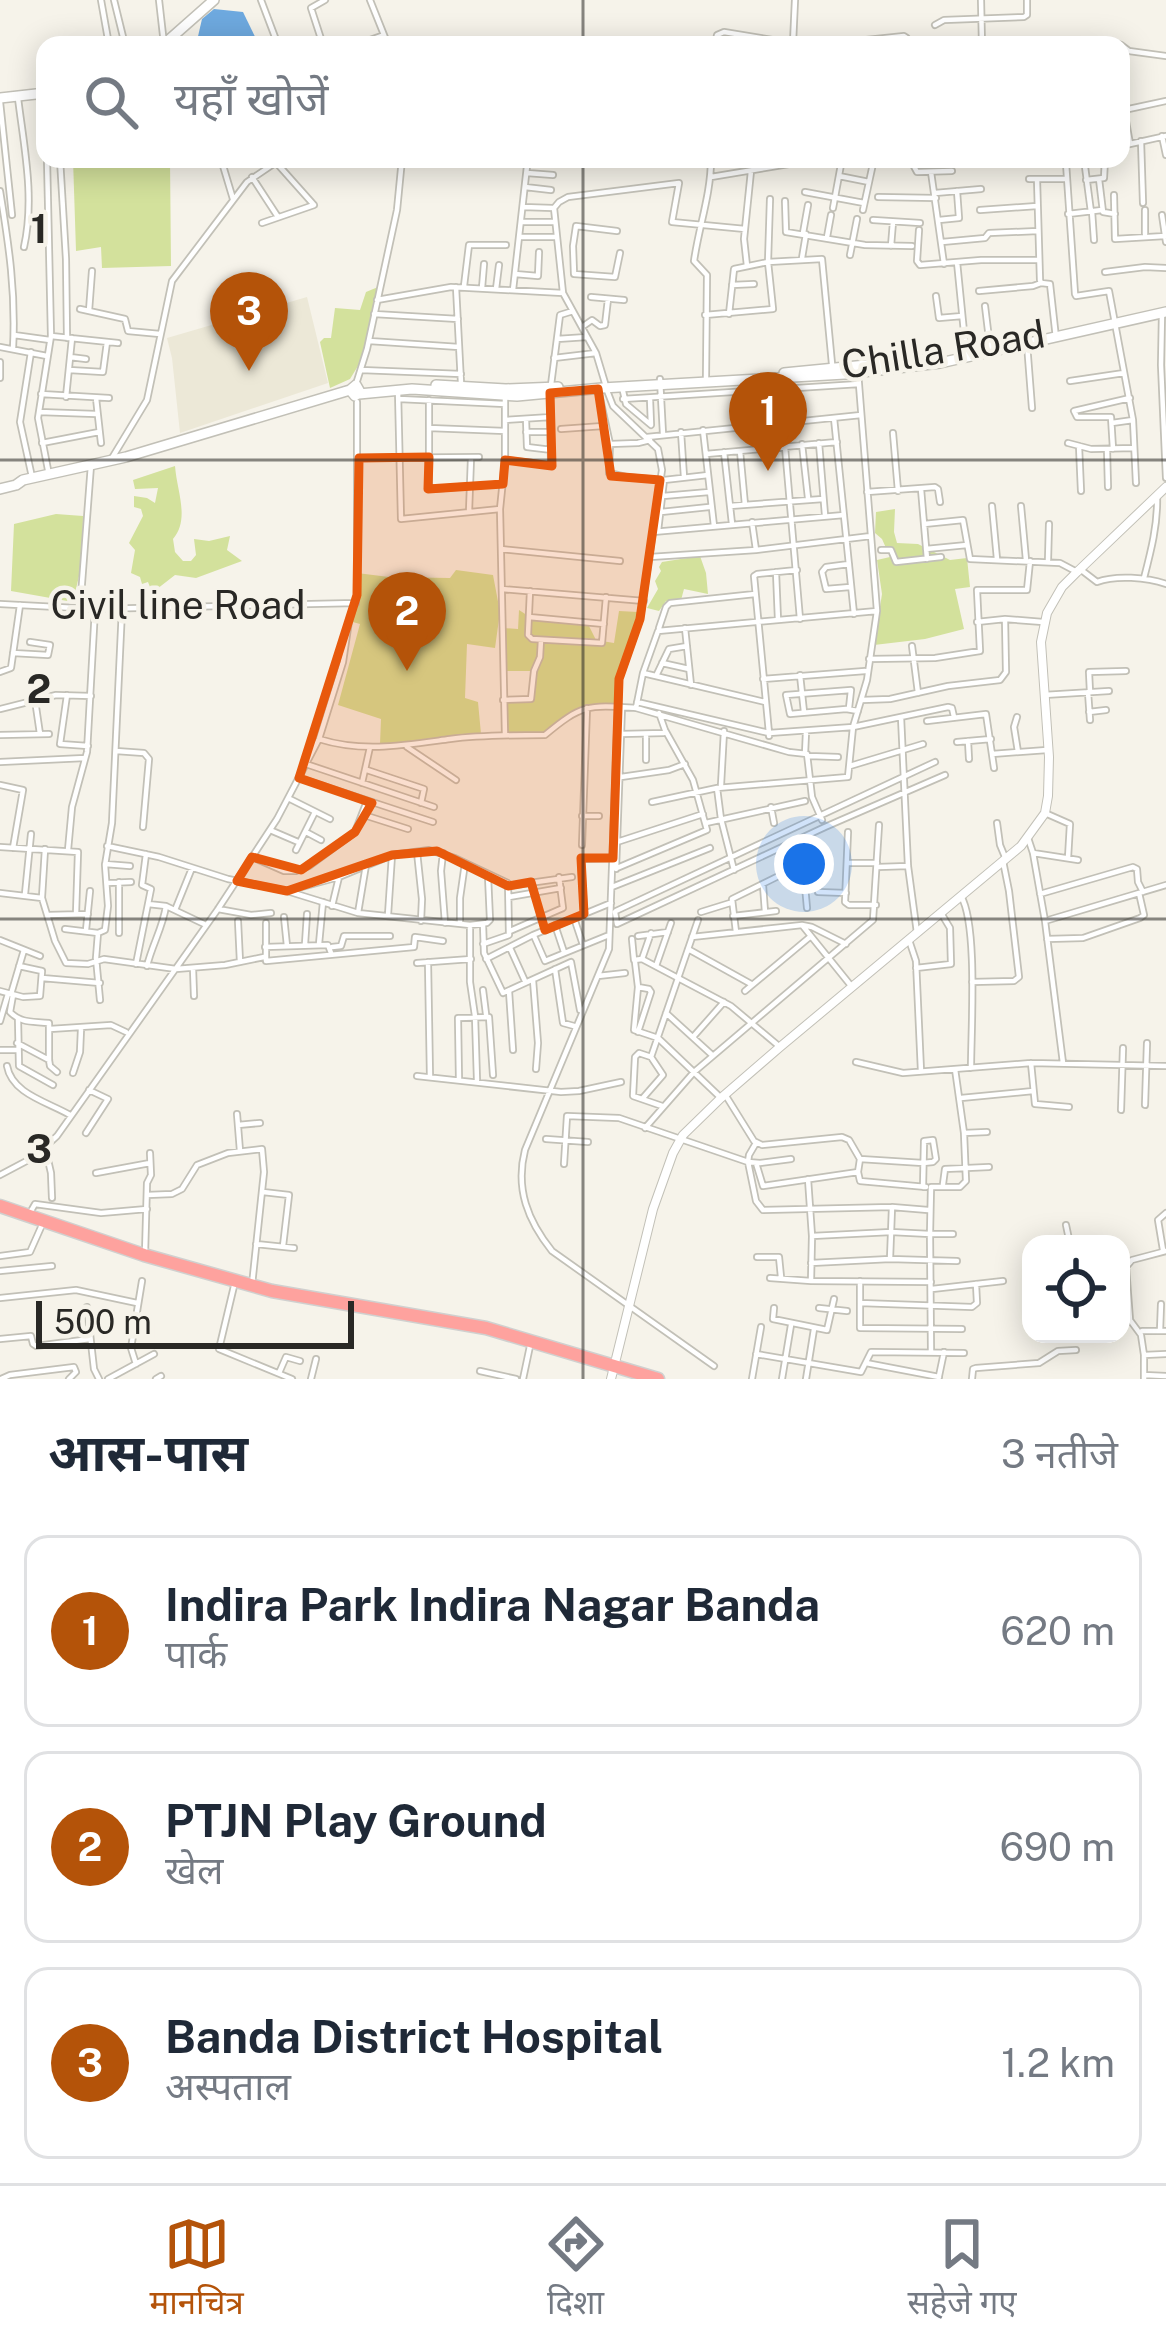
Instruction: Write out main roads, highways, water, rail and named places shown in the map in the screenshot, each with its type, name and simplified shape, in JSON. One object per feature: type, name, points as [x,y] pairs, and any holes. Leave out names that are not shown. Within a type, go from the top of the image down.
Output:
[{"type":"highway","points":[[0,1206],[144,1256],[323,1301],[477,1328],[643,1379]]},
{"type":"highway","points":[[477,1328],[613,1372],[658,1379]]},
{"type":"main road","points":[[173,36],[210,2]]},
{"type":"main road","points":[[0,100],[36,94]]},
{"type":"main road","name":"Chilla Road","points":[[356,391],[398,383],[506,396],[660,387],[706,378],[753,382],[833,369],[859,374],[1165,310]]},
{"type":"main road","points":[[972,353],[1056,334]]},
{"type":"main road","points":[[753,382],[859,374]]},
{"type":"main road","points":[[603,387],[623,393],[719,380]]},
{"type":"main road","points":[[5,488],[24,487],[356,391],[461,390]]},
{"type":"main road","points":[[5,488],[253,422]]},
{"type":"water","points":[[214,9],[243,12],[255,36],[198,36],[202,19]]},
{"type":"place","name":"Banda District Hospital","points":[[249,371]]},
{"type":"place","name":"Indira Park Indira Nagar Banda","points":[[768,471]]},
{"type":"place","name":"PTJN Play Ground","points":[[407,671]]}]
